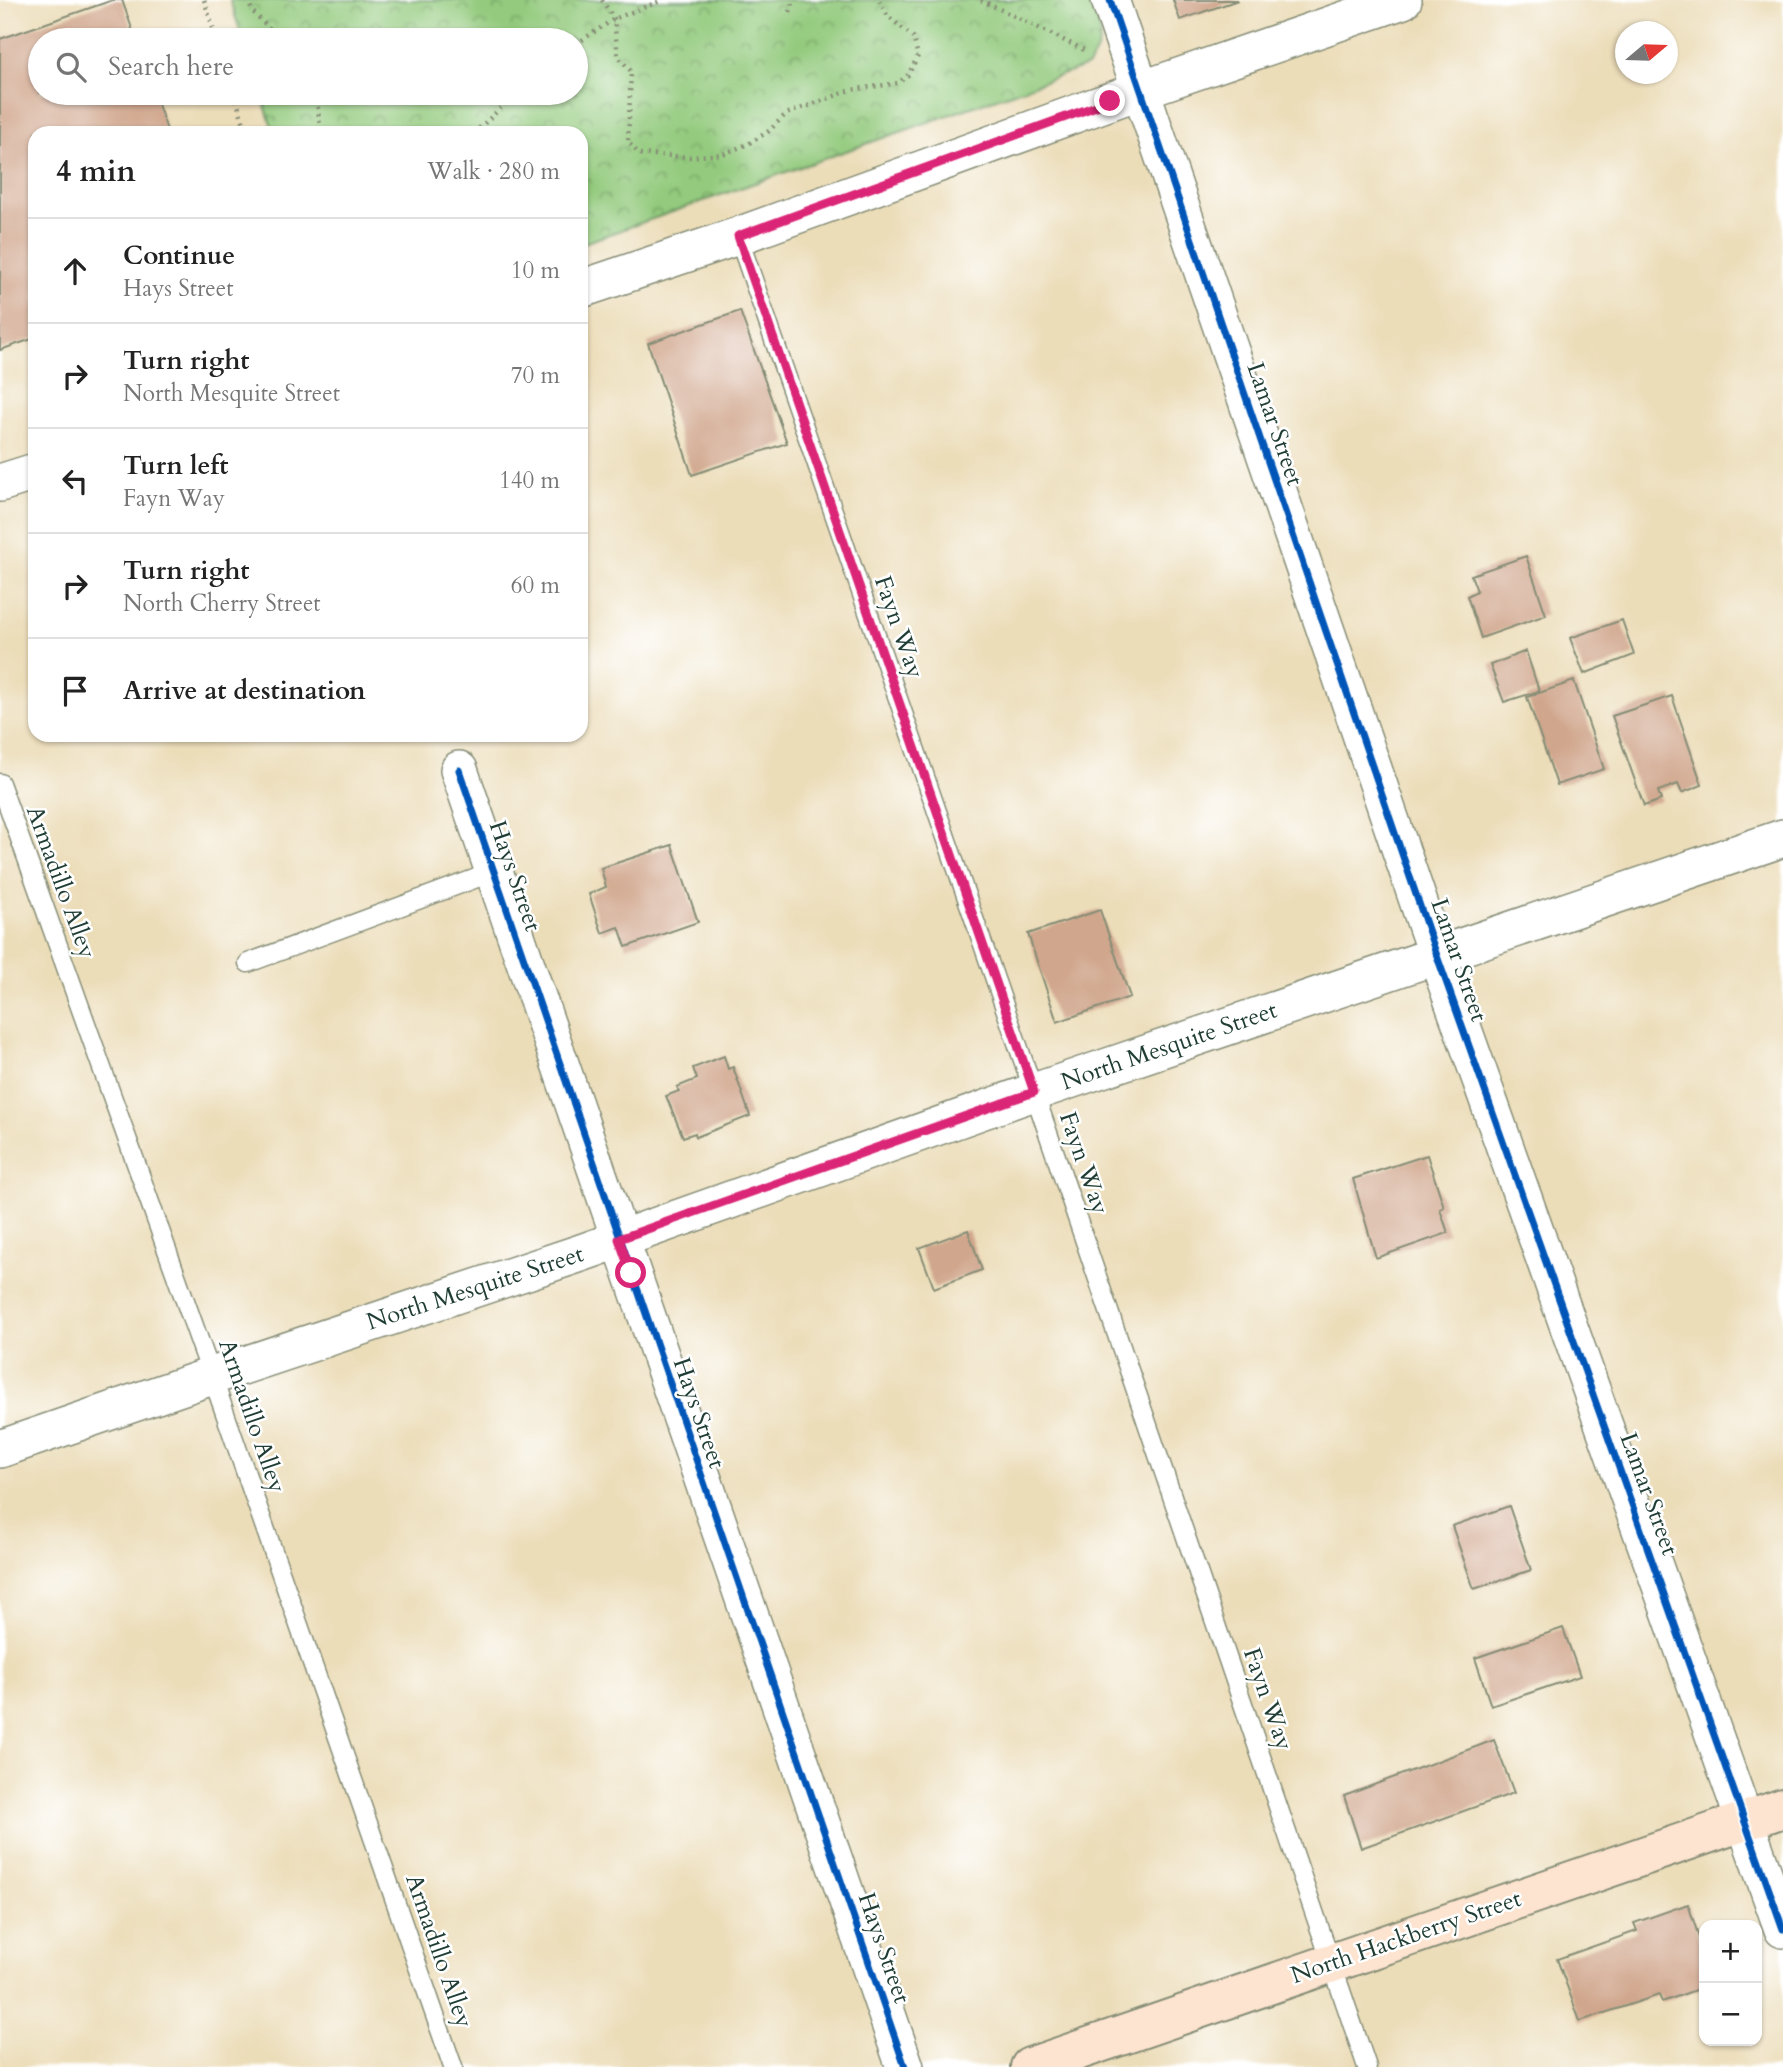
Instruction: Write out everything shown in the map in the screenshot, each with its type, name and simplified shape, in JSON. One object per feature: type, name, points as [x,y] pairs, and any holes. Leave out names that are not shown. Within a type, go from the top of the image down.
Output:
[{"type":"main road","name":"North Hackberry Street","points":[[1030,2067],[1783,1808]]},
{"type":"street","name":"Lamar Street","points":[[1110,0],[1437,956],[1783,1929]]},
{"type":"street","points":[[588,287],[1403,0]]},
{"type":"street","points":[[0,483],[28,474]]},
{"type":"street","name":"Hays Street","points":[[458,770],[905,2067]]},
{"type":"street","name":"North Mesquite Street","points":[[0,1449],[619,1239],[1034,1092],[1783,838]]},
{"type":"lane","name":"Fayn Way","points":[[738,236],[1367,2067]]},
{"type":"lane","name":"Armadillo Alley","points":[[0,783],[212,1376],[453,2067]]},
{"type":"lane","points":[[248,963],[493,872]]},
{"type":"path","points":[[204,0],[213,28]]},
{"type":"path","points":[[248,0],[252,11],[269,28]]},
{"type":"path","points":[[601,0],[614,19],[618,57],[631,71],[628,142],[639,154],[689,157],[723,153],[748,144],[769,131],[786,114],[851,90],[898,83],[908,75],[918,56],[913,37],[887,15],[879,0]]},
{"type":"path","points":[[588,36],[614,19],[663,0]]},
{"type":"path","points":[[790,12],[794,0]]},
{"type":"path","points":[[981,0],[1094,55]]},
{"type":"path","points":[[238,105],[245,126]]},
{"type":"path","points":[[318,105],[320,126]]},
{"type":"path","points":[[482,126],[504,105]]},
{"type":"green space","points":[[230,0],[1090,0],[1099,27],[1100,41],[1088,66],[588,242],[588,126],[272,126],[265,105],[588,105],[588,28],[239,28]]},
{"type":"building","points":[[113,0],[122,0],[132,28],[32,28]]},
{"type":"building","points":[[1173,0],[1238,0],[1180,20]]},
{"type":"building","points":[[28,29],[28,105],[158,105],[166,126],[28,126],[28,340],[0,350],[0,39]]},
{"type":"building","points":[[740,311],[787,443],[692,475],[648,343]]},
{"type":"building","points":[[1526,556],[1546,615],[1481,638],[1467,596],[1477,591],[1471,575]]},
{"type":"building","points":[[1622,620],[1634,655],[1584,674],[1570,638]]},
{"type":"building","points":[[1526,651],[1539,691],[1504,702],[1490,665]]},
{"type":"building","points":[[1574,681],[1604,769],[1557,785],[1527,697]]},
{"type":"building","points":[[1672,696],[1702,785],[1682,793],[1678,784],[1658,791],[1661,800],[1644,806],[1612,716]]},
{"type":"building","points":[[672,845],[698,922],[626,947],[619,927],[602,933],[589,894],[606,887],[601,868]]},
{"type":"building","points":[[1100,910],[1130,997],[1057,1022],[1028,934]]},
{"type":"building","points":[[724,1056],[728,1069],[733,1067],[750,1116],[696,1137],[695,1133],[683,1137],[666,1096],[679,1091],[677,1087],[697,1079],[693,1068]]},
{"type":"building","points":[[1427,1155],[1444,1207],[1440,1209],[1448,1233],[1376,1258],[1353,1179]]},
{"type":"building","points":[[968,1230],[982,1270],[934,1288],[919,1248]]},
{"type":"building","points":[[1509,1506],[1531,1570],[1474,1589],[1452,1526]]},
{"type":"building","points":[[1563,1628],[1580,1676],[1491,1706],[1475,1658]]},
{"type":"building","points":[[1494,1740],[1514,1793],[1361,1848],[1344,1796]]},
{"type":"building","points":[[1688,1904],[1699,1938],[1699,1989],[1662,2002],[1659,1995],[1580,2021],[1557,1959],[1637,1931],[1634,1923]]},
{"type":"cycle path","points":[[1110,0],[1437,956],[1783,1929]]},
{"type":"cycle path","points":[[459,770],[905,2067]]},
{"type":"route","points":[[631,1273],[619,1239],[1034,1092],[738,236],[1110,101]]}]
